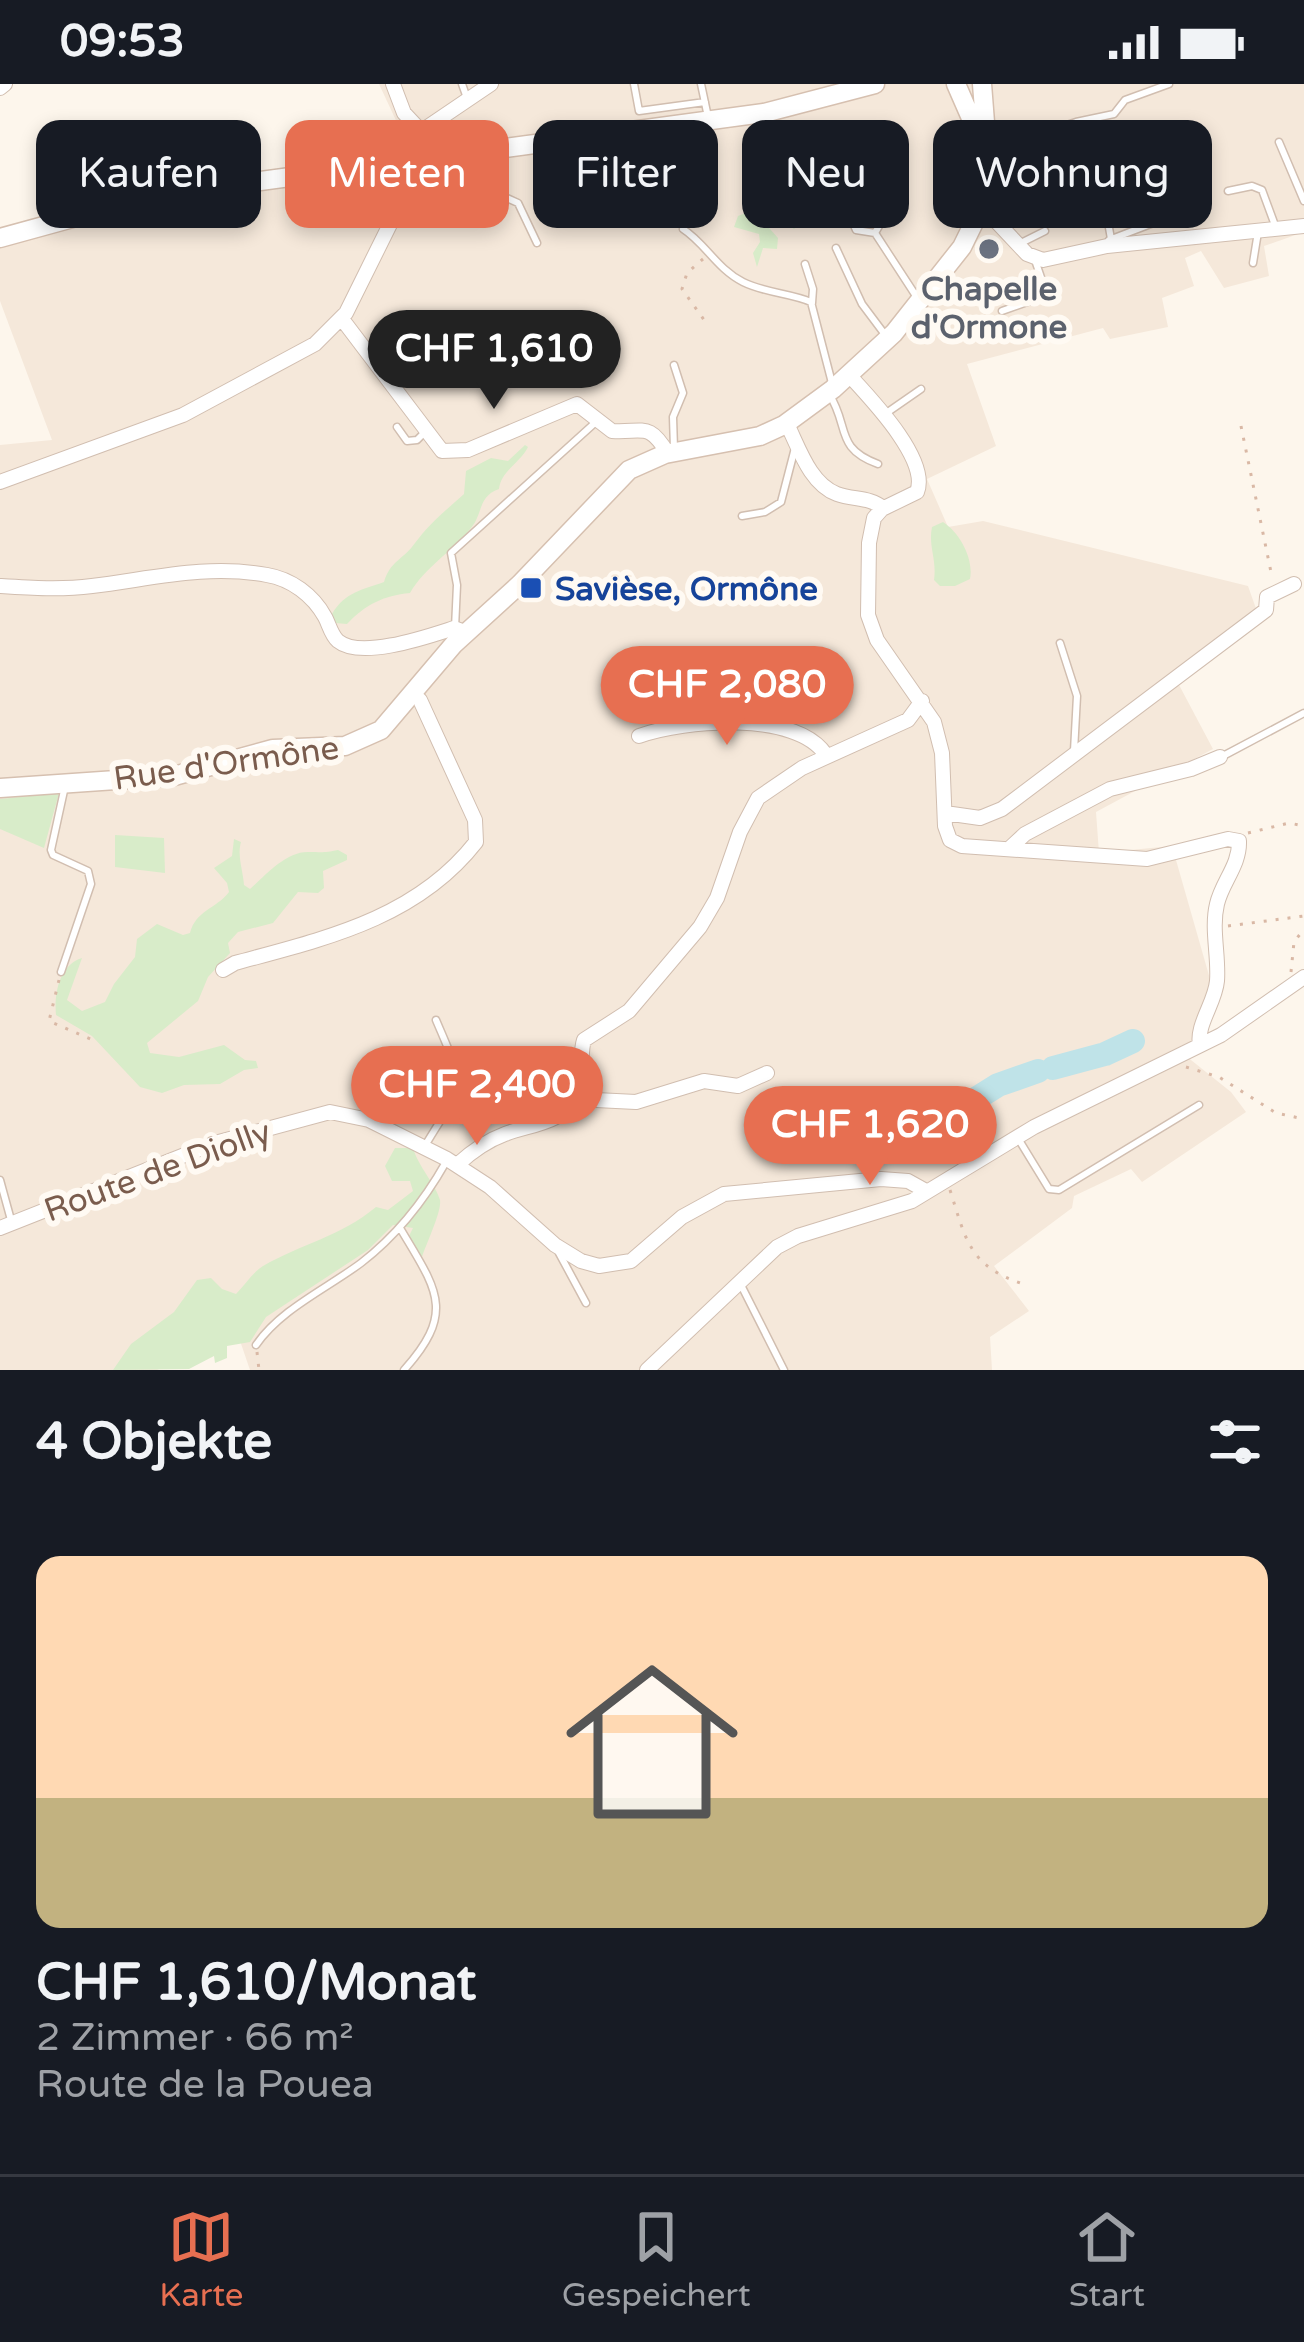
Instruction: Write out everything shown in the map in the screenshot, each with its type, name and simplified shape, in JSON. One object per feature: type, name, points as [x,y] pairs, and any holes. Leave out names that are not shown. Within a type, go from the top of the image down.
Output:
[{"type":"street","points":[[393,84],[404,112],[419,129],[491,84]]},
{"type":"street","points":[[509,145],[707,111],[807,104],[870,85]]},
{"type":"street","points":[[973,120],[958,88],[990,86],[986,120]]},
{"type":"street","points":[[0,238],[164,198],[285,179]]},
{"type":"street","points":[[1000,228],[1035,259],[1048,260],[1107,243],[1304,226]]},
{"type":"street","points":[[0,482],[183,415],[308,350],[341,319],[388,228]]},
{"type":"street","name":"Rue d'Ormône","points":[[0,788],[174,776],[273,749],[345,746],[381,730],[460,630],[520,584],[623,475],[671,453],[760,436],[787,424],[889,339],[975,228]]},
{"type":"street","points":[[341,319],[442,451],[454,453],[582,405],[612,431],[645,429],[671,453]]},
{"type":"street","points":[[837,385],[883,414],[918,469],[921,482],[914,494],[884,508],[870,530],[870,624],[939,735],[947,834],[954,843],[1147,859],[1237,840],[1239,854],[1219,898],[1217,982],[1198,1035],[1200,1045]]},
{"type":"street","points":[[787,424],[813,475],[827,488],[884,508]]},
{"type":"street","points":[[0,586],[75,588],[178,572],[252,573],[281,579],[303,591],[344,645],[388,645],[460,630]]},
{"type":"street","points":[[945,813],[976,818],[996,813],[1266,610],[1267,597],[1294,584]]},
{"type":"street","points":[[223,970],[351,931],[386,914],[432,885],[476,842],[475,820],[418,686]]},
{"type":"street","points":[[452,1162],[493,1139],[554,1119],[575,1099],[582,1082],[584,1040],[629,1011],[700,927],[717,898],[755,802],[779,781],[826,755],[904,722],[922,701]]},
{"type":"street","points":[[638,736],[682,724],[750,724],[802,734],[816,741],[826,755]]},
{"type":"street","points":[[1011,847],[1017,839],[1110,789],[1220,758]]},
{"type":"street","points":[[647,1370],[777,1247],[798,1236],[913,1201],[1017,1137],[1221,1035],[1304,977]]},
{"type":"street","points":[[575,1099],[636,1102],[704,1081],[738,1087],[767,1073]]},
{"type":"street","name":"Route de Diolly","points":[[6,1226],[215,1143],[314,1114],[345,1113],[452,1162],[490,1186],[555,1245],[581,1262],[618,1265],[646,1251],[682,1217],[724,1194],[880,1179],[908,1181],[926,1191]]},
{"type":"lane","points":[[462,84],[469,101]]},
{"type":"lane","points":[[634,84],[639,111],[707,111],[701,84]]},
{"type":"lane","points":[[1086,120],[1114,114],[1125,100],[1169,84]]},
{"type":"lane","points":[[1279,142],[1304,201]]},
{"type":"lane","points":[[1228,190],[1252,185],[1262,190],[1277,231]]},
{"type":"lane","points":[[509,198],[518,202],[537,243]]},
{"type":"lane","points":[[855,228],[875,232]]},
{"type":"lane","points":[[875,232],[877,228]]},
{"type":"lane","points":[[1108,228],[1107,243],[1144,228]]},
{"type":"lane","points":[[683,229],[706,255],[743,282],[812,303]]},
{"type":"lane","points":[[1018,245],[1045,231]]},
{"type":"lane","points":[[875,232],[920,301]]},
{"type":"lane","points":[[1253,263],[1258,232]]},
{"type":"lane","points":[[836,248],[862,304],[889,339]]},
{"type":"lane","points":[[1002,310],[1047,295],[1035,259]]},
{"type":"lane","points":[[805,264],[849,449],[878,464]]},
{"type":"lane","points":[[671,453],[673,417],[683,393],[674,365]]},
{"type":"lane","points":[[883,414],[921,389]]},
{"type":"lane","points":[[460,630],[452,553],[597,421]]},
{"type":"lane","points":[[397,427],[407,441],[417,440],[424,432]]},
{"type":"lane","points":[[742,516],[771,510],[782,502],[798,446]]},
{"type":"lane","points":[[1060,643],[1077,696],[1074,754]]},
{"type":"lane","points":[[1220,758],[1304,713]]},
{"type":"lane","points":[[61,972],[91,884],[84,867],[51,850],[65,782]]},
{"type":"lane","points":[[424,1148],[459,1088],[436,1020]]},
{"type":"lane","points":[[1017,1137],[1049,1189],[1059,1190],[1199,1105]]},
{"type":"lane","points":[[256,1345],[268,1328],[363,1262],[400,1228],[452,1162]]},
{"type":"lane","points":[[0,1180],[6,1226]]},
{"type":"lane","points":[[400,1228],[436,1292],[438,1315],[421,1351],[404,1370]]},
{"type":"lane","points":[[555,1245],[586,1303]]},
{"type":"lane","points":[[740,1281],[784,1370]]},
{"type":"path","points":[[706,255],[682,283],[688,302],[707,324]]},
{"type":"path","points":[[1241,426],[1274,594]]},
{"type":"path","points":[[1237,840],[1246,833],[1289,823],[1304,826]]},
{"type":"path","points":[[1216,928],[1304,916]]},
{"type":"path","points":[[1290,986],[1294,942],[1304,929]]},
{"type":"path","points":[[61,972],[49,1021],[95,1041]]},
{"type":"path","points":[[1184,1067],[1220,1077],[1276,1113],[1304,1119]]},
{"type":"path","points":[[948,1182],[980,1264],[1022,1284]]},
{"type":"path","points":[[256,1345],[259,1370]]},
{"type":"shaded area","points":[[379,84],[1304,84],[1304,232],[1264,246],[1269,276],[1224,288],[1201,251],[1185,258],[1194,286],[1162,298],[1168,327],[1110,339],[1103,328],[967,364],[996,446],[927,479],[948,527],[983,521],[1248,586],[1259,617],[1178,683],[1213,749],[1096,812],[1099,853],[1172,846],[1212,986],[1186,1056],[1231,1092],[1246,1112],[1142,1182],[1131,1169],[1074,1196],[1072,1208],[994,1266],[1029,1311],[990,1337],[992,1370],[250,1370],[237,1332],[157,1370],[0,1370],[0,445],[52,440],[0,301],[0,248],[66,228],[261,228],[261,189],[285,185],[285,228],[509,228],[509,120],[396,120]]},
{"type":"green space","points":[[742,214],[742,228],[769,228],[778,238],[777,249],[763,248],[757,267],[753,253],[759,234],[734,227]]},
{"type":"green space","points":[[528,447],[499,489],[484,501],[471,528],[410,593],[376,602],[347,624],[335,623],[332,614],[343,601],[384,582],[432,523],[464,494],[466,471],[491,458],[508,461]]},
{"type":"green space","points":[[943,522],[960,540],[970,563],[970,579],[955,586],[940,586],[934,580],[932,527]]},
{"type":"green space","points":[[59,793],[44,848],[0,829],[0,799]]},
{"type":"green space","points":[[115,835],[164,838],[165,873],[115,867]]},
{"type":"green space","points":[[234,839],[241,842],[244,885],[250,889],[292,855],[338,850],[347,860],[323,871],[324,888],[318,893],[298,892],[273,923],[238,932],[228,943],[230,953],[208,977],[198,1001],[147,1043],[150,1053],[179,1057],[224,1045],[245,1060],[256,1061],[258,1068],[220,1084],[184,1085],[162,1093],[140,1087],[92,1036],[56,1015],[60,981],[68,967],[82,958],[67,1000],[82,1011],[105,1002],[135,957],[137,939],[157,924],[183,935],[190,933],[197,919],[229,892],[214,868],[232,856]]},
{"type":"green space","points":[[395,1148],[413,1148],[440,1200],[422,1257],[405,1244],[413,1228],[393,1225],[368,1250],[266,1317],[250,1342],[227,1346],[227,1358],[215,1363],[214,1356],[189,1369],[113,1370],[131,1344],[174,1312],[197,1280],[211,1278],[236,1294],[263,1266],[348,1226],[376,1207],[388,1210],[413,1191],[410,1181],[392,1181],[385,1166]]},
{"type":"waterway","points":[[1053,1068],[1133,1041]]},
{"type":"waterway","points":[[974,1100],[998,1085],[1038,1071]]},
{"type":"place","name":"Chapelle d'Ormone","points":[[989,249]]},
{"type":"place","name":"Savièse, Ormône","points":[[531,588]]}]
